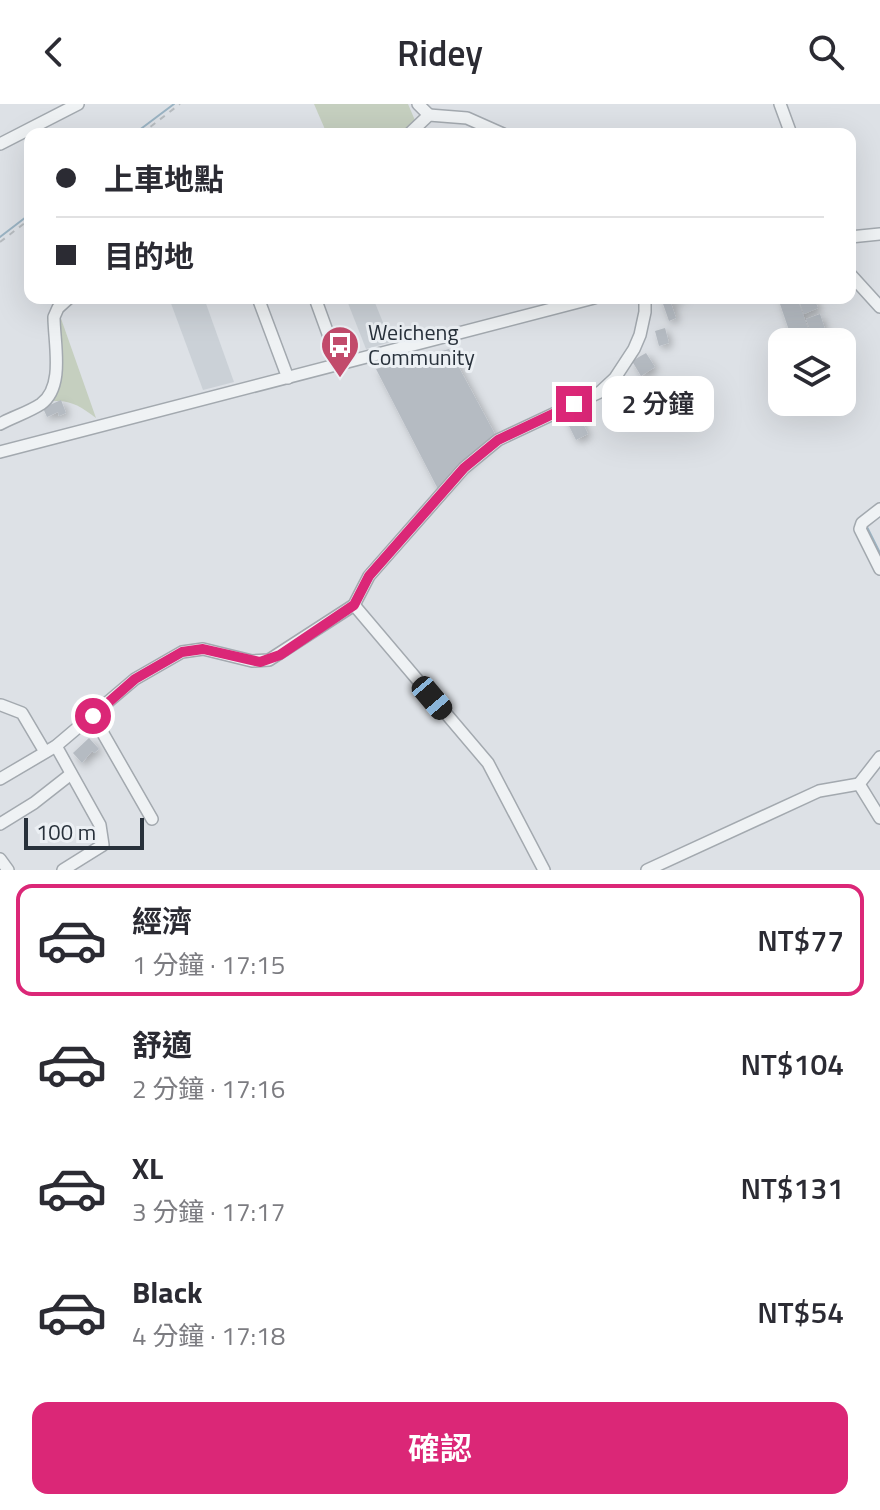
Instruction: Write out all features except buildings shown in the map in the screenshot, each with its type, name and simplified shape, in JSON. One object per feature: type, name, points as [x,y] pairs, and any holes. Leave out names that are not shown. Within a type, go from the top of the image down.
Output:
[{"type":"street","points":[[31,128],[78,104]]},
{"type":"street","points":[[418,104],[429,115],[467,118],[490,128]]},
{"type":"street","points":[[780,104],[789,128]]},
{"type":"street","points":[[415,128],[429,115]]},
{"type":"street","points":[[0,144],[24,132]]},
{"type":"street","points":[[856,236],[880,234]]},
{"type":"street","points":[[856,281],[880,307]]},
{"type":"street","points":[[0,424],[42,403],[51,394],[56,384],[54,317],[62,304]]},
{"type":"street","points":[[260,304],[288,378]]},
{"type":"street","points":[[317,304],[339,364]]},
{"type":"street","points":[[0,452],[571,304]]},
{"type":"street","points":[[0,779],[50,749],[135,679],[182,652],[203,649],[252,661],[269,660],[354,605],[369,576],[464,468],[498,440],[600,392],[615,378],[640,335],[645,304]]},
{"type":"street","points":[[880,509],[862,523],[860,529],[880,569]]},
{"type":"street","points":[[354,605],[488,763],[544,870]]},
{"type":"street","points":[[1,705],[22,713],[71,774],[100,825],[103,845],[63,870]]},
{"type":"street","points":[[93,716],[152,819]]},
{"type":"street","points":[[647,870],[819,791],[859,784],[880,757]]},
{"type":"street","points":[[0,824],[34,803],[71,774]]},
{"type":"street","points":[[859,784],[880,818]]},
{"type":"street","points":[[0,859],[8,870]]},
{"type":"path","points":[[149,128],[180,104]]},
{"type":"path","points":[[0,242],[24,224]]},
{"type":"shaded area","points":[[171,304],[206,304],[234,382],[203,390]]},
{"type":"shaded area","points":[[348,304],[375,304],[391,342],[366,349]]},
{"type":"green space","points":[[314,104],[408,104],[417,125],[412,128],[324,128]]},
{"type":"green space","points":[[58,310],[96,418],[73,404],[46,402],[53,395]]},
{"type":"waterway","points":[[142,128],[174,104]]},
{"type":"waterway","points":[[0,237],[24,219]]},
{"type":"waterway","points":[[862,516],[880,503]]},
{"type":"waterway","points":[[867,527],[880,553]]},
{"type":"place","name":"Weicheng Community","points":[[340,379]]},
{"type":"route","points":[[93,716],[135,679],[182,652],[203,649],[260,662],[280,655],[354,605],[369,576],[464,468],[498,440],[574,404]]}]
